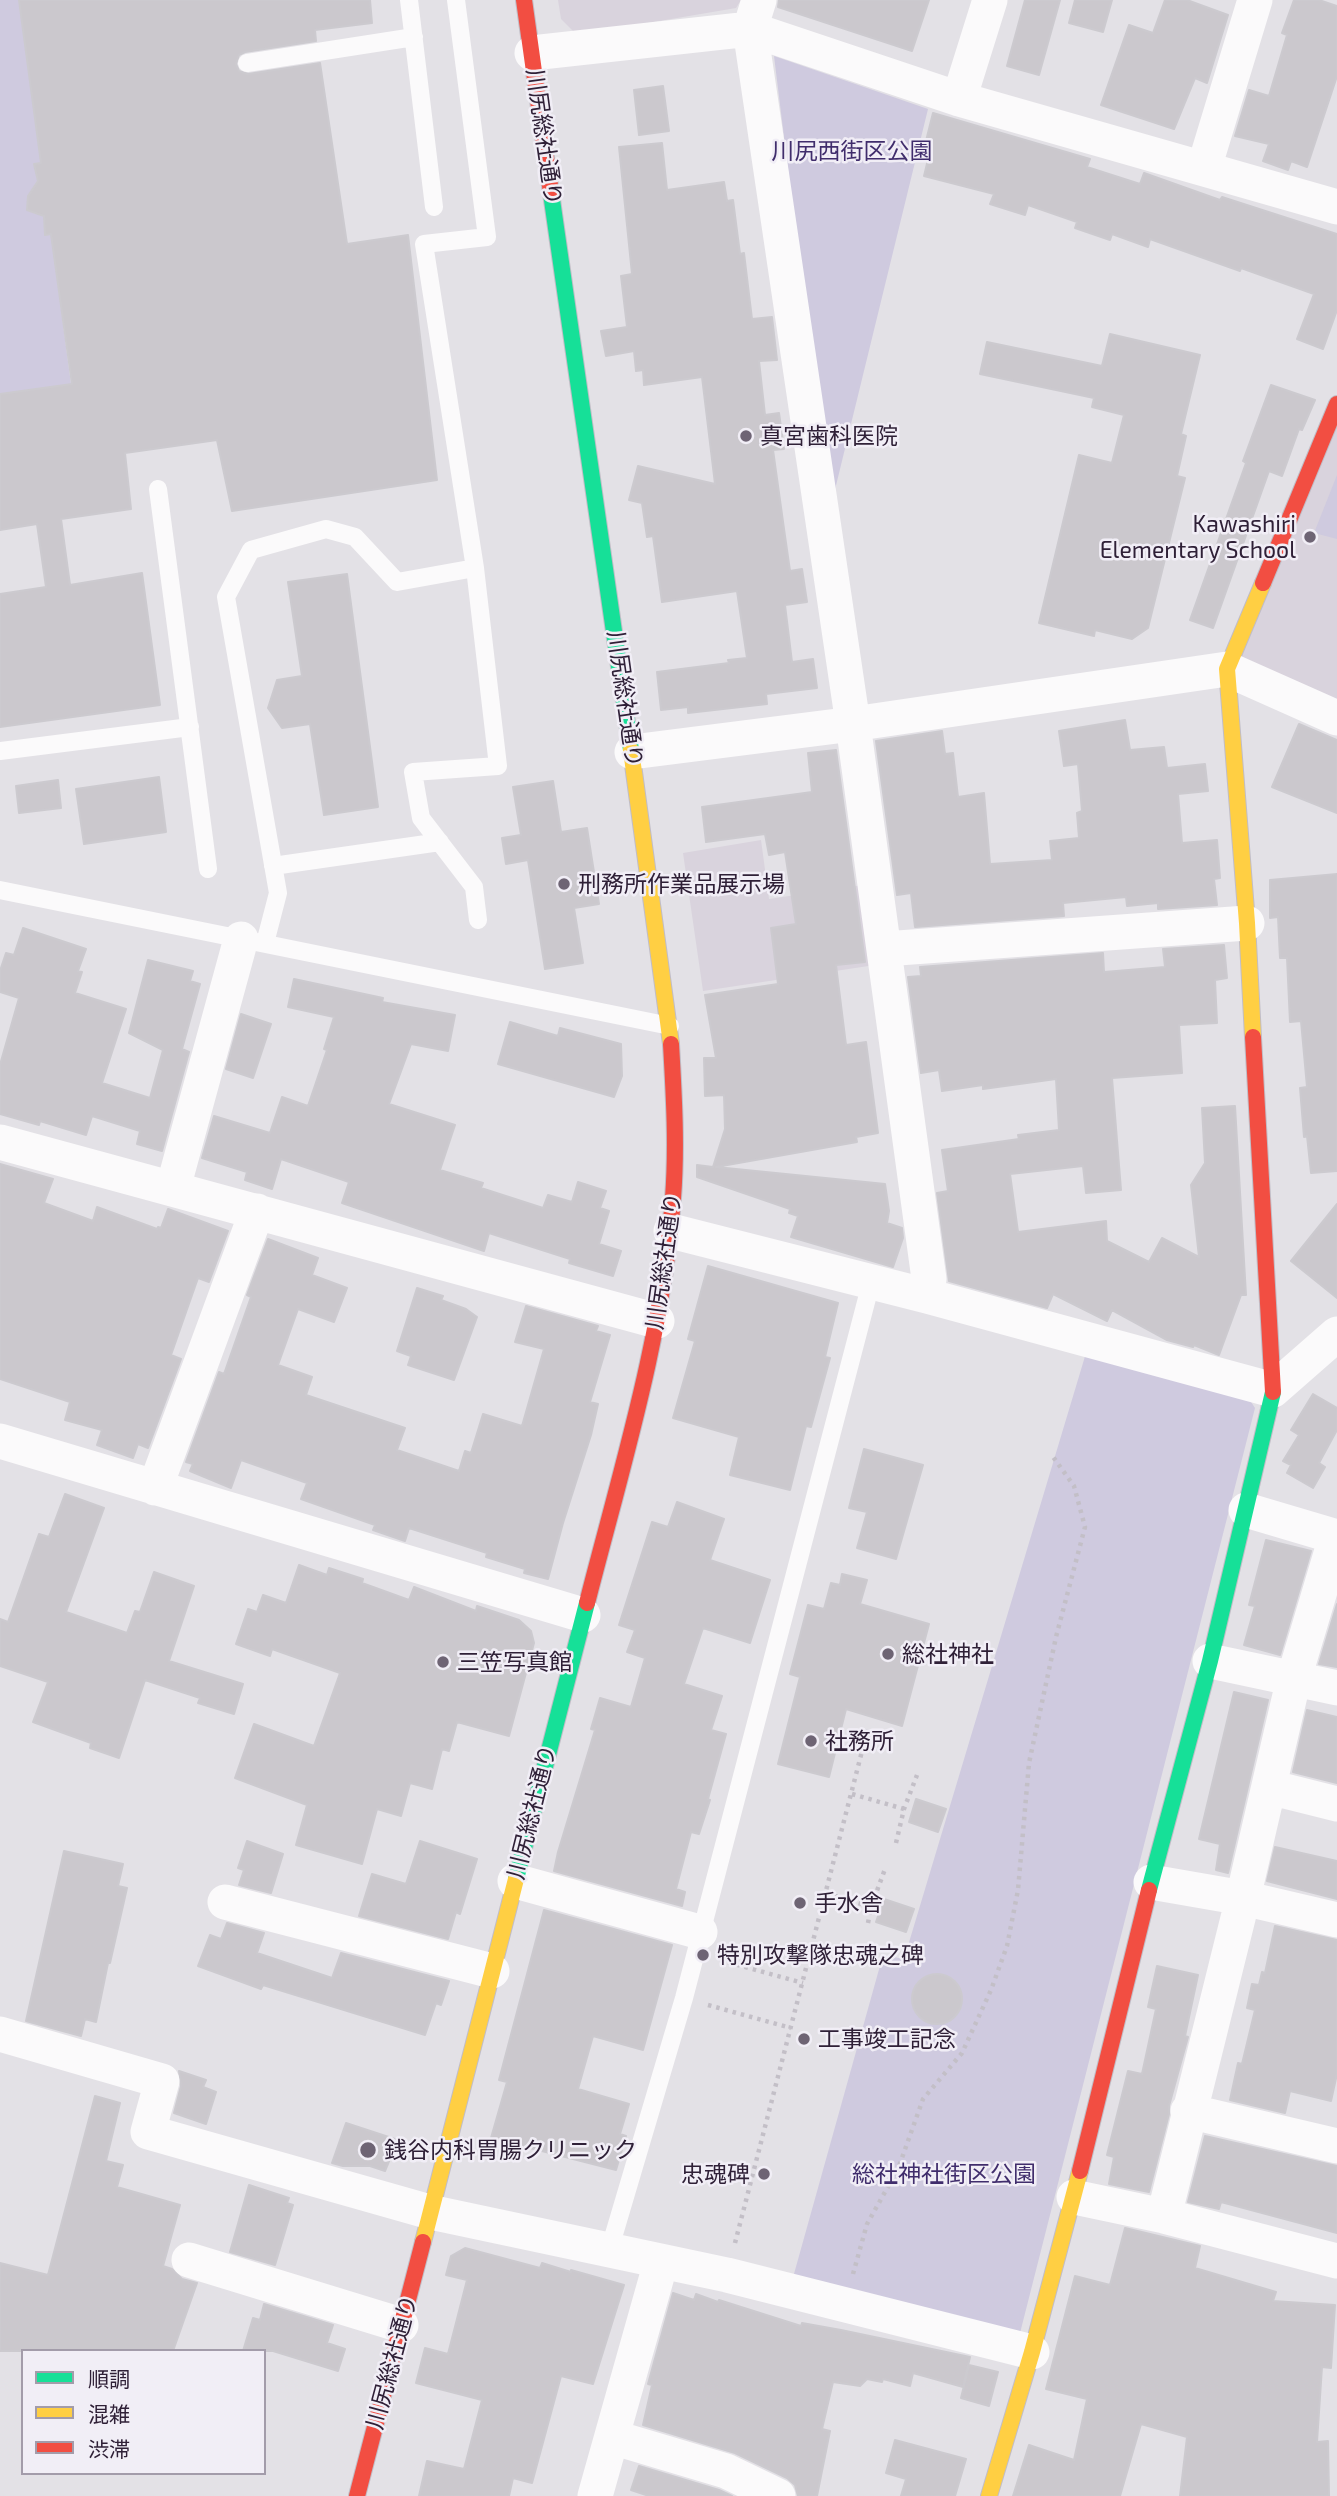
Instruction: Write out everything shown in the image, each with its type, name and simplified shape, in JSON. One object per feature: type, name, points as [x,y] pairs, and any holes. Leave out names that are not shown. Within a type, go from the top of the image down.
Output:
[{"type":"street","name":"川尻総社通り","points":[[357,2496],[641,1394],[657,1321],[671,1231],[676,1169],[670,1026],[524,0]]},
{"type":"street","points":[[959,99],[990,0]]},
{"type":"street","points":[[1204,167],[1255,0]]},
{"type":"street","points":[[532,53],[754,15],[959,99],[1337,207]]},
{"type":"street","points":[[754,15],[929,1279],[927,1296]]},
{"type":"street","points":[[989,2496],[1074,2197],[1151,1882],[1210,1661],[1273,1390],[1247,923],[1227,669],[1337,404]]},
{"type":"street","points":[[632,752],[853,724],[1227,669],[1337,718]]},
{"type":"street","points":[[884,949],[1247,923]]},
{"type":"street","points":[[173,1188],[253,941]]},
{"type":"street","points":[[0,1142],[657,1321]]},
{"type":"street","points":[[155,1488],[257,1211]]},
{"type":"street","points":[[671,1231],[927,1296],[1273,1390]]},
{"type":"street","points":[[1273,1390],[1337,1335]]},
{"type":"street","points":[[0,1441],[583,1615]]},
{"type":"street","points":[[1164,2216],[1294,1678],[1337,1537],[1246,1510]]},
{"type":"street","points":[[1210,1661],[1337,1688]]},
{"type":"street","points":[[1269,1787],[1337,1804]]},
{"type":"street","points":[[515,1881],[709,1946]]},
{"type":"street","points":[[1151,1882],[1243,1898],[1337,1920]]},
{"type":"street","points":[[225,1902],[492,1971]]},
{"type":"street","points":[[0,2035],[162,2081],[148,2132],[430,2212],[727,2275],[1032,2352]]},
{"type":"street","points":[[1188,2111],[1337,2146]]},
{"type":"street","points":[[1074,2197],[1164,2216],[1337,2260]]},
{"type":"street","points":[[189,2260],[401,2325]]},
{"type":"street","points":[[595,2496],[661,2262]]},
{"type":"street","points":[[612,2437],[726,2471],[778,2496]]},
{"type":"lane","points":[[409,0],[434,207]]},
{"type":"lane","points":[[456,0],[487,237],[424,244],[475,568],[498,766],[413,772],[421,818],[474,887],[478,920]]},
{"type":"lane","points":[[247,63],[414,37]]},
{"type":"lane","points":[[158,489],[208,869]]},
{"type":"lane","points":[[253,941],[278,893],[226,597],[251,550],[326,529],[355,537],[397,582],[475,568]]},
{"type":"lane","points":[[0,751],[190,727]]},
{"type":"lane","points":[[273,866],[440,842]]},
{"type":"lane","points":[[0,890],[670,1026]]},
{"type":"lane","points":[[609,2251],[684,1998],[709,1946],[871,1283]]},
{"type":"path","points":[[847,2305],[867,2224],[898,2169],[923,2099],[962,2053],[991,1990],[1007,1946],[1018,1890],[1029,1763],[1056,1637],[1085,1527],[1074,1486],[1051,1454]]},
{"type":"path","points":[[727,2275],[868,1728]]},
{"type":"path","points":[[896,1843],[904,1809],[917,1775]]},
{"type":"path","points":[[852,1794],[904,1809]]},
{"type":"path","points":[[868,1923],[885,1869]]},
{"type":"path","points":[[826,1893],[871,1907]]},
{"type":"path","points":[[709,1946],[803,1983]]},
{"type":"path","points":[[684,1998],[791,2028]]},
{"type":"shaded area","points":[[558,0],[741,0],[736,8],[577,35],[561,19]]},
{"type":"shaded area","name":"Kawashiri Elementary School","points":[[1337,404],[1337,718],[1227,669]]},
{"type":"shaded area","points":[[761,840],[769,899],[863,885],[875,965],[703,991],[683,853]]},
{"type":"green space","points":[[0,0],[19,0],[41,163],[34,165],[39,187],[30,194],[27,206],[31,212],[44,216],[45,235],[51,234],[71,384],[0,394]]},
{"type":"green space","name":"川尻西街区公園","points":[[774,56],[928,109],[830,510]]},
{"type":"green space","points":[[1337,475],[1337,539],[1314,533]]},
{"type":"green space","name":"総社神社街区公園","points":[[1086,1353],[1246,1394],[1255,1408],[1019,2337],[792,2281],[883,1955],[904,1959]]},
{"type":"building","points":[[19,0],[370,0],[372,23],[315,30],[316,41],[245,52],[239,55],[236,64],[239,71],[248,74],[320,63],[347,244],[408,235],[437,480],[232,511],[217,440],[125,453],[131,509],[61,519],[70,585],[142,573],[160,705],[0,727],[0,594],[46,587],[37,524],[0,530],[0,394],[72,384],[51,234],[45,235],[44,216],[27,210],[28,196],[38,181],[34,164],[41,163]]},
{"type":"building","points":[[779,0],[929,0],[912,51],[778,7]]},
{"type":"building","points":[[1025,0],[1060,0],[1039,75],[1007,66]]},
{"type":"building","points":[[1075,0],[1112,0],[1103,32],[1069,23]]},
{"type":"building","points":[[1165,0],[1187,0],[1228,15],[1207,83],[1195,78],[1174,129],[1101,105],[1129,25],[1153,33]]},
{"type":"building","points":[[1294,0],[1319,0],[1337,6],[1337,76],[1307,167],[1291,161],[1288,170],[1263,161],[1269,144],[1235,136],[1249,90],[1269,96],[1287,35],[1282,33]]},
{"type":"building","points":[[663,86],[669,131],[639,135],[634,90]]},
{"type":"building","points":[[933,113],[1090,159],[1087,167],[1140,184],[1144,173],[1220,200],[1222,197],[1337,234],[1337,310],[1323,349],[1297,339],[1314,294],[1150,239],[1148,247],[1112,234],[1110,240],[1075,228],[1077,222],[1028,205],[1025,215],[990,204],[994,194],[924,176],[932,143],[926,141]]},
{"type":"building","points":[[662,143],[667,190],[724,182],[727,201],[733,200],[740,254],[744,253],[752,319],[772,317],[777,360],[759,361],[765,415],[779,413],[784,449],[773,450],[790,571],[802,569],[807,602],[785,605],[792,662],[813,659],[817,688],[766,694],[767,704],[688,713],[688,707],[661,710],[657,672],[729,663],[728,660],[747,658],[737,591],[662,602],[653,536],[647,537],[642,503],[629,500],[638,466],[715,484],[702,377],[644,385],[643,370],[636,371],[634,351],[606,356],[601,331],[627,327],[621,276],[632,274],[619,147]]},
{"type":"building","points":[[1110,334],[1200,355],[1181,434],[1186,436],[1177,476],[1185,478],[1148,628],[1132,639],[1095,630],[1094,636],[1039,623],[1079,455],[1112,463],[1124,415],[1092,407],[1094,398],[980,374],[987,342],[1102,366]]},
{"type":"building","points":[[1271,385],[1315,400],[1302,430],[1299,429],[1282,476],[1269,471],[1213,628],[1190,620]]},
{"type":"building","points":[[347,574],[378,807],[324,815],[310,724],[282,728],[268,708],[277,680],[302,676],[288,582]]},
{"type":"building","points":[[1125,720],[1130,750],[1164,747],[1167,768],[1205,764],[1208,791],[1178,794],[1182,843],[1217,840],[1220,878],[1214,879],[1217,905],[1158,909],[1158,903],[1127,906],[1126,897],[1063,903],[1064,916],[915,927],[911,893],[897,895],[876,741],[942,731],[945,754],[953,753],[958,797],[984,793],[990,864],[1052,860],[1050,841],[1079,838],[1077,813],[1082,811],[1078,764],[1064,766],[1059,731]]},
{"type":"building","points":[[1299,724],[1337,740],[1337,813],[1272,787]]},
{"type":"building","points":[[836,750],[865,962],[836,965],[846,1045],[866,1042],[878,1133],[856,1137],[857,1142],[716,1167],[885,1184],[889,1211],[887,1223],[902,1228],[903,1238],[893,1267],[791,1237],[798,1216],[789,1213],[790,1209],[697,1177],[697,1165],[713,1167],[725,1129],[724,1095],[705,1096],[704,1058],[716,1058],[705,995],[778,984],[771,928],[796,924],[785,852],[769,855],[765,834],[706,842],[702,807],[812,792],[808,753]]},
{"type":"building","points":[[159,777],[166,832],[84,844],[76,789]]},
{"type":"building","points":[[58,780],[61,808],[19,813],[16,786]]},
{"type":"building","name":"刑務所作業品展示場","points":[[553,781],[561,832],[587,828],[599,904],[574,908],[583,963],[545,969],[528,860],[506,864],[502,838],[521,835],[513,787]]},
{"type":"building","points":[[1337,874],[1337,1171],[1311,1173],[1307,1136],[1304,1137],[1300,1088],[1307,1087],[1301,1021],[1290,1022],[1287,958],[1280,958],[1278,917],[1270,918],[1270,880]]},
{"type":"building","points":[[23,928],[86,949],[78,971],[82,972],[75,993],[126,1009],[102,1083],[150,1098],[163,1050],[129,1033],[148,960],[193,971],[190,981],[200,984],[182,1049],[189,1052],[162,1151],[137,1144],[140,1131],[92,1116],[86,1135],[40,1121],[39,1125],[0,1114],[0,1065],[19,998],[0,992],[0,971],[6,953],[14,955]]},
{"type":"building","points":[[1224,945],[1227,978],[1215,980],[1217,1023],[1179,1025],[1182,1073],[1112,1078],[1121,1190],[1086,1193],[1083,1166],[1010,1174],[1018,1232],[1106,1221],[1107,1241],[1149,1262],[1162,1238],[1199,1257],[1191,1185],[1205,1163],[1202,1108],[1235,1106],[1246,1295],[1241,1295],[1219,1355],[1194,1345],[1193,1347],[1167,1340],[1112,1310],[1107,1321],[1053,1294],[1047,1308],[949,1281],[937,1193],[948,1191],[942,1150],[1019,1139],[1018,1135],[1059,1130],[1056,1079],[983,1089],[983,1085],[942,1091],[939,1070],[921,1073],[908,977],[921,976],[920,967],[1103,953],[1104,972],[1165,967],[1163,949]]},
{"type":"building","points":[[294,979],[383,998],[382,1002],[455,1015],[448,1051],[411,1044],[389,1104],[455,1125],[440,1170],[483,1183],[481,1188],[543,1208],[548,1195],[572,1202],[578,1182],[606,1191],[600,1208],[609,1211],[599,1244],[621,1251],[613,1276],[569,1263],[570,1259],[489,1233],[484,1251],[342,1203],[349,1182],[281,1159],[272,1189],[245,1180],[247,1172],[202,1158],[214,1116],[270,1133],[282,1097],[308,1106],[327,1050],[324,1049],[334,1017],[288,1007]]},
{"type":"building","points":[[241,1014],[271,1024],[253,1078],[226,1069]]},
{"type":"building","points":[[510,1022],[558,1036],[560,1028],[621,1044],[622,1076],[614,1097],[498,1064]]},
{"type":"building","points":[[0,1164],[53,1179],[44,1203],[93,1221],[97,1207],[157,1229],[161,1228],[168,1209],[228,1231],[209,1282],[198,1278],[171,1355],[181,1359],[148,1448],[138,1444],[133,1458],[97,1445],[102,1430],[65,1420],[70,1402],[0,1379]]},
{"type":"building","points":[[1337,1204],[1337,1298],[1291,1261]]},
{"type":"building","points":[[268,1239],[318,1258],[312,1275],[347,1288],[334,1322],[298,1309],[278,1365],[312,1377],[306,1395],[405,1428],[397,1450],[459,1471],[465,1451],[471,1453],[483,1414],[522,1426],[544,1349],[515,1342],[526,1306],[598,1326],[596,1331],[610,1335],[590,1402],[598,1404],[591,1435],[548,1579],[524,1573],[525,1569],[486,1557],[487,1553],[409,1528],[405,1541],[373,1530],[375,1525],[301,1499],[307,1483],[241,1460],[231,1488],[190,1471],[193,1464],[186,1462],[219,1372],[224,1374],[251,1297],[247,1295]]},
{"type":"building","points":[[708,1266],[838,1303],[825,1357],[830,1358],[811,1427],[806,1426],[790,1490],[730,1475],[739,1437],[673,1418],[695,1341],[688,1339]]},
{"type":"building","points":[[417,1288],[443,1296],[441,1300],[466,1309],[477,1317],[454,1380],[408,1365],[411,1356],[397,1351]]},
{"type":"building","points":[[1313,1394],[1337,1408],[1337,1430],[1319,1463],[1325,1467],[1313,1488],[1287,1473],[1291,1465],[1283,1461],[1299,1435],[1291,1430]]},
{"type":"building","points":[[864,1449],[923,1465],[896,1559],[857,1548],[867,1512],[849,1508]]},
{"type":"building","points":[[65,1494],[104,1508],[66,1612],[127,1633],[135,1611],[140,1612],[154,1572],[194,1586],[169,1661],[243,1684],[234,1714],[198,1703],[200,1698],[145,1680],[119,1758],[90,1748],[91,1743],[33,1722],[48,1682],[0,1666],[0,1619],[8,1622],[39,1534],[49,1537]]},
{"type":"building","points":[[677,1502],[724,1519],[710,1560],[770,1580],[750,1643],[703,1628],[684,1684],[722,1696],[711,1730],[726,1734],[708,1799],[710,1800],[699,1834],[691,1832],[676,1889],[685,1892],[682,1906],[554,1871],[595,1730],[591,1729],[600,1698],[631,1707],[645,1658],[627,1652],[635,1630],[619,1625],[652,1522],[668,1527]]},
{"type":"building","points":[[1266,1540],[1311,1551],[1280,1655],[1244,1645],[1255,1606],[1249,1605]]},
{"type":"building","points":[[299,1565],[327,1575],[329,1568],[363,1579],[362,1583],[409,1600],[414,1587],[476,1611],[477,1606],[519,1620],[531,1631],[534,1643],[509,1736],[457,1722],[449,1751],[442,1749],[432,1789],[410,1783],[401,1816],[377,1809],[362,1864],[296,1845],[307,1805],[235,1778],[254,1724],[314,1746],[340,1673],[272,1649],[270,1656],[236,1644],[248,1609],[257,1612],[263,1595],[286,1603]]},
{"type":"building","points":[[842,1574],[867,1580],[860,1604],[929,1624],[902,1726],[846,1709],[829,1777],[778,1764],[800,1677],[790,1674],[808,1605],[824,1609],[831,1583],[840,1585]]},
{"type":"building","points":[[1337,1604],[1337,1667],[1319,1664]]},
{"type":"building","points":[[1234,1692],[1268,1700],[1228,1873],[1216,1870],[1220,1844],[1199,1839]]},
{"type":"building","points":[[1307,1710],[1337,1717],[1337,1783],[1293,1772]]},
{"type":"building","points":[[916,1799],[946,1809],[938,1832],[909,1822]]},
{"type":"building","points":[[247,1841],[283,1854],[271,1893],[239,1885],[244,1870],[238,1868]]},
{"type":"building","points":[[420,1841],[477,1859],[460,1914],[456,1912],[448,1939],[359,1916],[372,1874],[406,1884]]},
{"type":"building","points":[[1275,1847],[1337,1861],[1337,1899],[1267,1881]]},
{"type":"building","points":[[64,1851],[123,1864],[118,1886],[127,1888],[96,2022],[85,2019],[81,2036],[26,2021]]},
{"type":"building","points":[[884,1899],[914,1909],[906,1932],[876,1922]]},
{"type":"building","points":[[544,1910],[672,1945],[643,2050],[593,2036],[578,2089],[629,2104],[620,2134],[626,2136],[616,2170],[491,2138],[507,2082],[499,2080]]},
{"type":"building","points":[[227,1923],[264,1933],[257,1953],[332,1978],[341,1953],[449,1981],[441,2005],[436,2003],[425,2035],[263,1985],[261,1989],[198,1966],[210,1935],[221,1939]]},
{"type":"building","points":[[1275,1926],[1337,1940],[1337,2074],[1331,2101],[1290,2091],[1285,2113],[1230,2100],[1238,2063],[1242,2064],[1255,2010],[1247,2008],[1252,1984],[1259,1985],[1262,1972],[1265,1973]]},
{"type":"building","points":[[1157,1966],[1198,1975],[1185,2036],[1188,2037],[1149,2192],[1109,2184],[1114,2157],[1107,2155],[1128,2071],[1142,2074],[1156,2009],[1148,2007]]},
{"type":"building","points":[[937,1974],[955,1981],[962,1999],[955,2017],[937,2024],[919,2017],[912,1999],[919,1981]]},
{"type":"building","points":[[179,2071],[206,2080],[203,2087],[216,2092],[206,2124],[174,2113],[181,2086]]},
{"type":"building","points":[[95,2096],[120,2103],[106,2161],[123,2165],[117,2187],[180,2205],[163,2266],[172,2269],[182,2279],[197,2283],[174,2349],[0,2351],[0,2263],[48,2275]]},
{"type":"building","points":[[346,2123],[404,2142],[392,2154],[385,2171],[370,2166],[343,2166],[332,2163]]},
{"type":"building","points":[[1205,2136],[1337,2166],[1337,2233],[1221,2202],[1219,2209],[1188,2202]]},
{"type":"building","points":[[249,2185],[289,2198],[287,2203],[293,2205],[275,2265],[230,2252]]},
{"type":"building","points":[[1125,2228],[1200,2246],[1195,2268],[1276,2292],[1273,2301],[1335,2305],[1331,2368],[1322,2367],[1317,2442],[1328,2441],[1329,2496],[1180,2496],[1187,2437],[1141,2424],[1120,2496],[1013,2496],[1029,2445],[1074,2460],[1087,2399],[1046,2389],[1075,2276],[1110,2285]]},
{"type":"building","points":[[465,2248],[540,2268],[542,2263],[624,2285],[593,2384],[561,2376],[532,2483],[513,2478],[509,2496],[419,2496],[427,2461],[464,2469],[482,2400],[416,2383],[425,2348],[448,2354],[467,2280],[446,2275],[451,2256]]},
{"type":"building","points":[[673,2293],[694,2300],[696,2294],[801,2326],[802,2323],[841,2330],[970,2357],[963,2387],[913,2373],[910,2386],[883,2379],[882,2382],[867,2379],[860,2386],[833,2382],[822,2429],[830,2431],[817,2496],[798,2496],[795,2485],[787,2478],[735,2453],[643,2425],[652,2385],[648,2384]]},
{"type":"building","points":[[264,2304],[333,2325],[327,2343],[345,2349],[338,2371],[266,2349],[244,2349],[253,2318],[260,2320]]},
{"type":"building","points":[[969,2365],[998,2372],[989,2406],[961,2398]]},
{"type":"building","points":[[895,2440],[966,2459],[955,2496],[901,2496],[906,2479],[886,2473]]},
{"type":"building","points":[[639,2466],[732,2496],[649,2496],[631,2490]]},
{"type":"traffic: fast","points":[[551,193],[631,750]]},
{"type":"traffic: fast","points":[[1149,1890],[1210,1661],[1273,1392]]},
{"type":"traffic: fast","points":[[516,1879],[587,1603]]},
{"type":"traffic: slow","points":[[1253,1037],[1227,669],[1263,583]]},
{"type":"traffic: slow","points":[[631,750],[671,1044]]},
{"type":"traffic: slow","points":[[423,2242],[516,1879]]},
{"type":"traffic: slow","points":[[989,2496],[1032,2352],[1080,2171]]},
{"type":"traffic: jam","points":[[524,0],[551,193]]},
{"type":"traffic: jam","points":[[1263,583],[1337,404]]},
{"type":"traffic: jam","points":[[1253,1037],[1273,1392]]},
{"type":"traffic: jam","points":[[587,1603],[639,1402],[668,1250],[675,1160],[671,1044]]},
{"type":"traffic: jam","points":[[1080,2171],[1149,1890]]},
{"type":"traffic: jam","points":[[357,2496],[423,2242]]},
{"type":"place","name":"真宮歯科医院","points":[[746,436]]},
{"type":"place","name":"Kawashiri Elementary School","points":[[1310,537]]},
{"type":"place","name":"刑務所作業品展示場","points":[[564,884]]},
{"type":"place","name":"総社神社","points":[[888,1654]]},
{"type":"place","name":"三笠写真館","points":[[443,1662]]},
{"type":"place","name":"社務所","points":[[811,1741]]},
{"type":"place","name":"手水舎","points":[[800,1903]]},
{"type":"place","name":"特別攻撃隊忠魂之碑","points":[[703,1955]]},
{"type":"place","name":"工事竣工記念","points":[[804,2039]]},
{"type":"place","name":"銭谷内科胃腸クリニック","points":[[368,2150]]},
{"type":"place","name":"忠魂碑","points":[[764,2174]]}]
